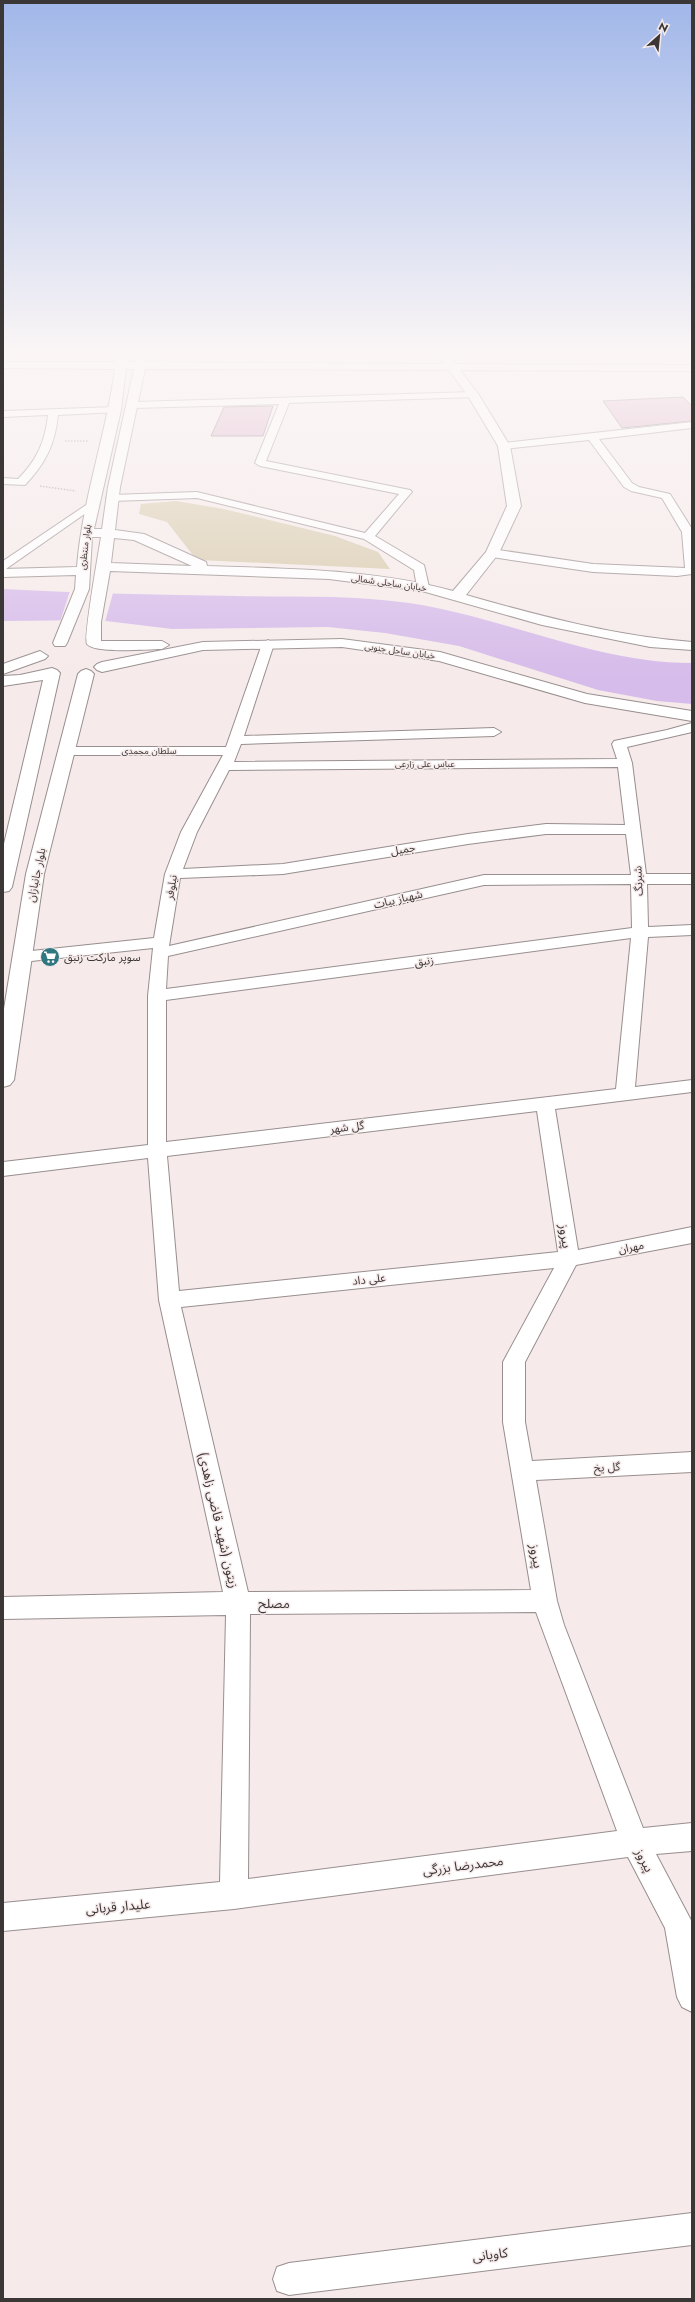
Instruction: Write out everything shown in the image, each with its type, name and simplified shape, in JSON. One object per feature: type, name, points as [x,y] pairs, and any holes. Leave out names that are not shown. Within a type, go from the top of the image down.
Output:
[{"type":"main road","name":"بلوار منتظری","points":[[60,643],[70,622],[82,589],[82,571],[86,534],[102,462]]},
{"type":"main road","name":"بلوار منتظری","points":[[97,643],[94,622],[101,590],[112,498],[120,462]]},
{"type":"main road","points":[[457,596],[492,553],[514,506],[507,462]]},
{"type":"main road","points":[[86,534],[108,533],[139,537],[194,563],[231,571]]},
{"type":"main road","name":"خیابان ساحلی شمالی","points":[[104,567],[329,576],[423,587],[542,621],[650,643],[692,646]]},
{"type":"main road","points":[[3,573],[82,571]]},
{"type":"main road","points":[[3,669],[40,656],[51,646],[60,643],[77,641],[97,643],[203,646]]},
{"type":"main road","name":"بلوار جانبازان","points":[[3,1080],[35,874],[67,751],[94,670],[107,662],[109,653],[97,643]]},
{"type":"main road","name":"خیابان ساحل جنوبی","points":[[52,672],[74,675],[203,646],[342,643],[440,657],[586,698],[692,716]]},
{"type":"main road","points":[[40,656],[41,666],[52,672]]},
{"type":"main road","points":[[3,681],[20,680],[52,672]]},
{"type":"main road","points":[[3,887],[8,842],[52,672]]},
{"type":"street","points":[[3,481],[21,483],[40,462]]},
{"type":"street","points":[[260,462],[406,492],[368,537]]},
{"type":"street","points":[[492,553],[593,568],[677,572],[689,571],[692,567],[688,532],[666,496],[635,489],[628,485],[611,462]]},
{"type":"street","points":[[112,498],[197,495],[368,537],[420,568],[423,587]]},
{"type":"street","points":[[3,567],[93,499]]},
{"type":"street","name":"نیلوفر","points":[[157,1149],[157,996],[161,947],[173,874],[189,832],[225,766],[234,745],[268,644]]},
{"type":"street","name":"شبرنگ","points":[[624,1094],[640,932],[639,878],[625,763],[619,744],[670,734],[692,727]]},
{"type":"street","name":"سلطان محمدی","points":[[67,751],[234,745],[494,732]]},
{"type":"street","name":"عباس علی زارعی","points":[[225,766],[625,763]]},
{"type":"street","name":"جمیل","points":[[173,874],[283,869],[468,838],[546,829],[633,830]]},
{"type":"street","name":"شهباز بیات","points":[[22,957],[161,947],[484,880],[639,878],[692,879]]},
{"type":"street","name":"زنبق","points":[[157,996],[640,932],[692,930]]},
{"type":"street","name":"گل شهر","points":[[3,1169],[157,1149],[692,1086]]},
{"type":"street","name":"پیروز","points":[[545,1103],[569,1259],[514,1362],[514,1422],[545,1601],[552,1625],[636,1842],[686,1925],[692,1996]]},
{"type":"street","name":"زیتون (شهید قاضی زاهدی)","points":[[157,1149],[169,1300],[238,1603],[234,1895]]},
{"type":"street","name":"مهران","points":[[569,1259],[692,1235]]},
{"type":"street","name":"علی داد","points":[[169,1300],[569,1259]]},
{"type":"street","name":"گل یخ","points":[[523,1471],[692,1462]]},
{"type":"street","name":"مصلح","points":[[3,1608],[238,1603],[545,1601]]},
{"type":"street","name":"محمدرضا بزرگی","points":[[234,1895],[636,1842],[692,1837]]},
{"type":"street","name":"علیدار قربانی","points":[[3,1917],[234,1895]]},
{"type":"street","name":"کاویانی","points":[[289,2279],[692,2229]]},
{"type":"path","points":[[21,483],[93,499]]},
{"type":"shaded area","points":[[176,501],[224,509],[335,536],[378,552],[390,569],[200,560],[192,554],[167,522],[139,514],[141,504]]},
{"type":"shaded area","points":[[3,589],[62,592],[323,597],[388,600],[409,603],[480,618],[585,648],[620,656],[656,661],[692,663],[692,704],[657,701],[598,690],[459,646],[385,633],[328,627],[172,629],[98,620],[3,621]]},
{"type":"pier","points":[[70,591],[113,593],[105,622],[60,622]]},
{"type":"place","name":"سوپر مارکت زنبق","points":[[50,957]]}]
